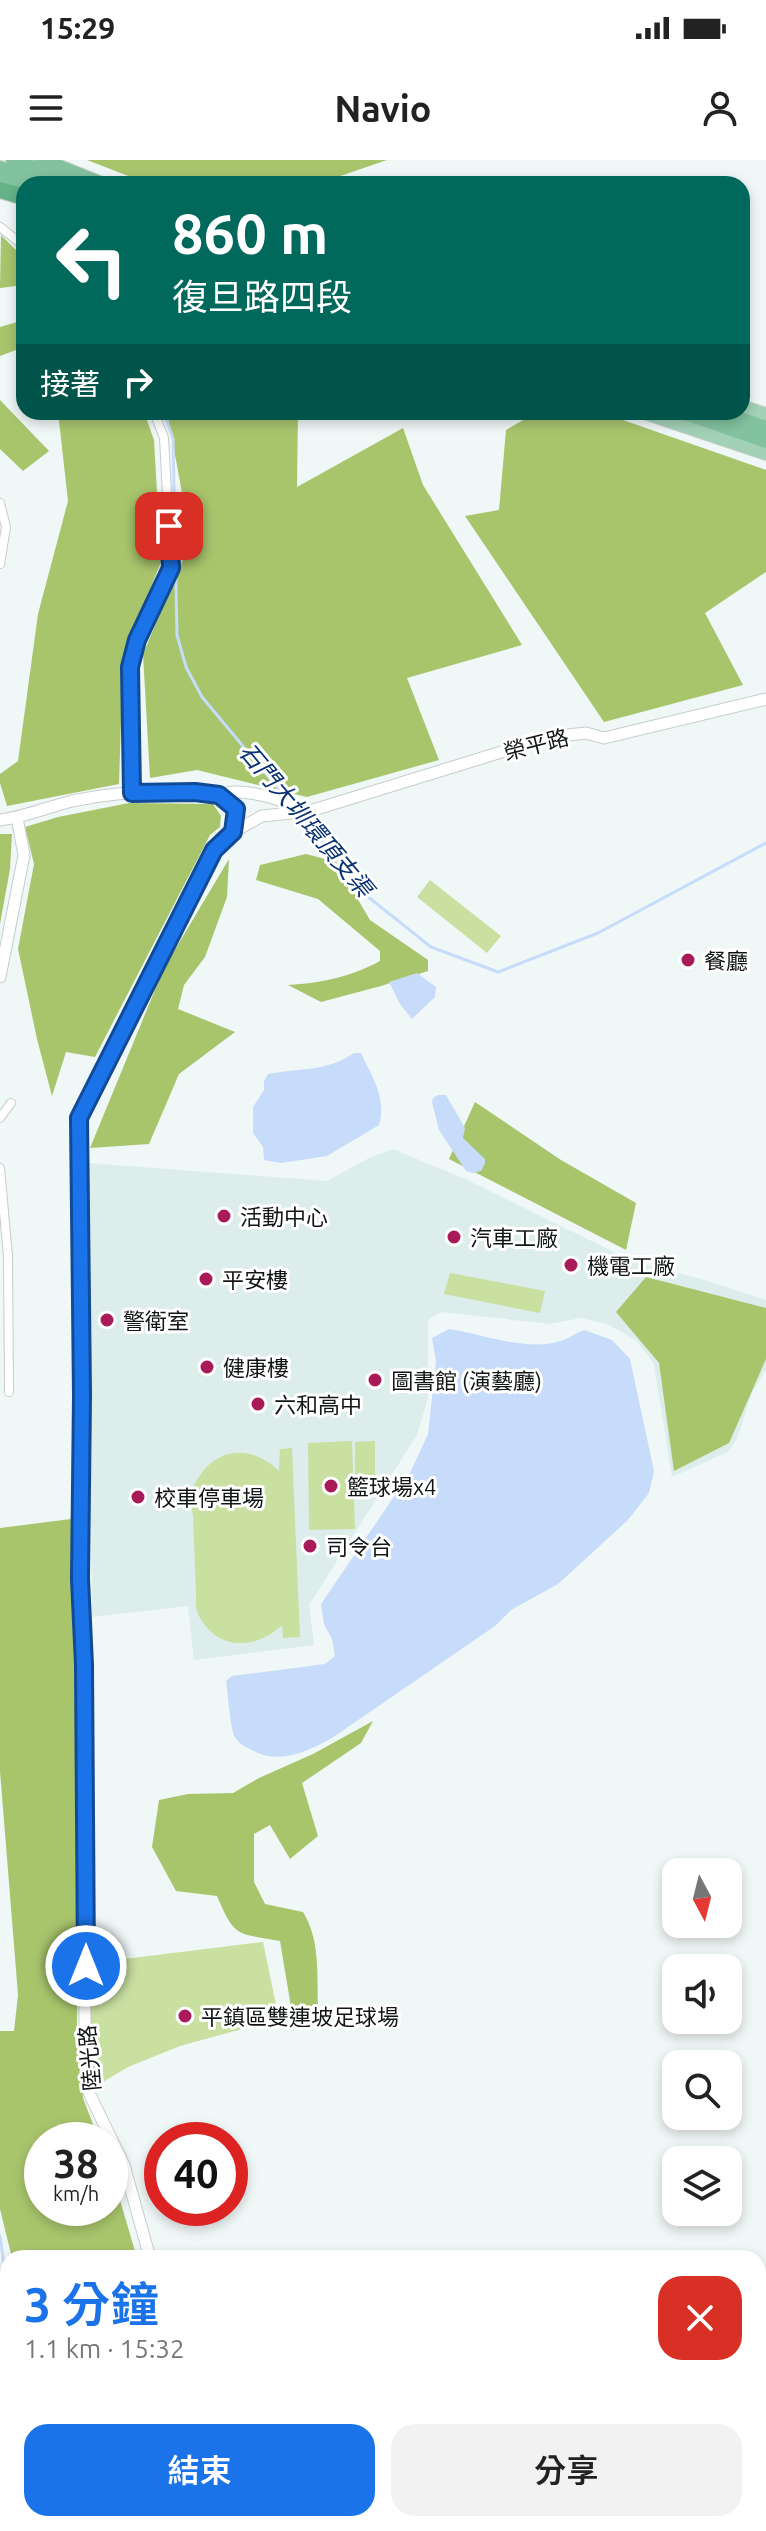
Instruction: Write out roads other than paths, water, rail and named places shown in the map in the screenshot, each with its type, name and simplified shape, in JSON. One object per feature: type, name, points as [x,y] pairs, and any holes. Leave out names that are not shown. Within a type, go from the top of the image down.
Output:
[{"type":"highway","points":[[13,160],[55,176]]},
{"type":"highway","points":[[42,160],[82,176]]},
{"type":"highway","points":[[0,168],[22,176]]},
{"type":"highway","points":[[705,420],[766,441]]},
{"type":"highway","points":[[743,420],[766,428]]},
{"type":"main road","points":[[668,420],[766,453]]},
{"type":"street","points":[[0,227],[16,240]]},
{"type":"street","points":[[132,793],[130,667],[137,640],[171,568],[164,438],[157,420]]},
{"type":"street","points":[[0,503],[6,527],[0,564]]},
{"type":"street","name":"榮平路","points":[[233,832],[262,816],[310,811],[550,737],[586,733],[604,738],[766,699]]},
{"type":"street","points":[[0,820],[71,802],[132,793],[195,792],[219,795],[238,792],[279,799],[310,811]]},
{"type":"street","points":[[219,795],[236,809],[233,832]]},
{"type":"street","points":[[0,977],[24,855],[17,818]]},
{"type":"street","name":"陸光路","points":[[148,2250],[124,2165],[90,2095],[85,2044],[79,1118],[214,850],[233,832]]},
{"type":"street","points":[[0,1118],[11,1103]]},
{"type":"street","points":[[0,1168],[8,1256],[9,1392]]},
{"type":"water","points":[[417,973],[436,987],[435,997],[412,1019],[389,982]]},
{"type":"water","points":[[361,1053],[377,1088],[381,1106],[379,1125],[327,1156],[281,1163],[264,1160],[263,1147],[253,1133],[253,1107],[264,1090],[268,1074],[323,1066]]},
{"type":"water","points":[[438,1095],[446,1095],[465,1128],[463,1138],[485,1159],[481,1171],[466,1171],[439,1130],[432,1102]]},
{"type":"water","points":[[449,1329],[534,1344],[561,1341],[584,1330],[612,1340],[630,1359],[654,1471],[649,1493],[628,1520],[558,1584],[511,1610],[495,1626],[332,1738],[292,1755],[260,1754],[237,1741],[233,1733],[226,1681],[232,1676],[325,1664],[335,1656],[321,1604],[410,1473],[428,1434],[436,1361],[432,1338]]},
{"type":"waterway","name":"石門大圳環頂支渠","points":[[167,420],[173,439],[177,635],[186,667],[202,697],[287,799]]},
{"type":"waterway","name":"石門大圳環頂支渠","points":[[302,817],[367,896],[431,947],[498,972],[598,933],[766,843]]},
{"type":"waterway","points":[[0,2236],[2,2250]]},
{"type":"place","name":"餐廳","points":[[688,960]]},
{"type":"place","name":"活動中心","points":[[224,1216]]},
{"type":"place","name":"汽車工廠","points":[[454,1237]]},
{"type":"place","name":"機電工廠","points":[[571,1265]]},
{"type":"place","name":"平安樓","points":[[206,1279]]},
{"type":"place","name":"警衛室","points":[[107,1320]]},
{"type":"place","name":"健康樓","points":[[207,1367]]},
{"type":"place","name":"圖書館 (演藝廳)","points":[[375,1380]]},
{"type":"place","name":"六和高中","points":[[258,1404]]},
{"type":"place","name":"籃球場x4","points":[[331,1486]]},
{"type":"place","name":"校車停車場","points":[[138,1497]]},
{"type":"place","name":"司令台","points":[[310,1546]]},
{"type":"place","name":"平鎮區雙連坡足球場","points":[[185,2016]]}]
